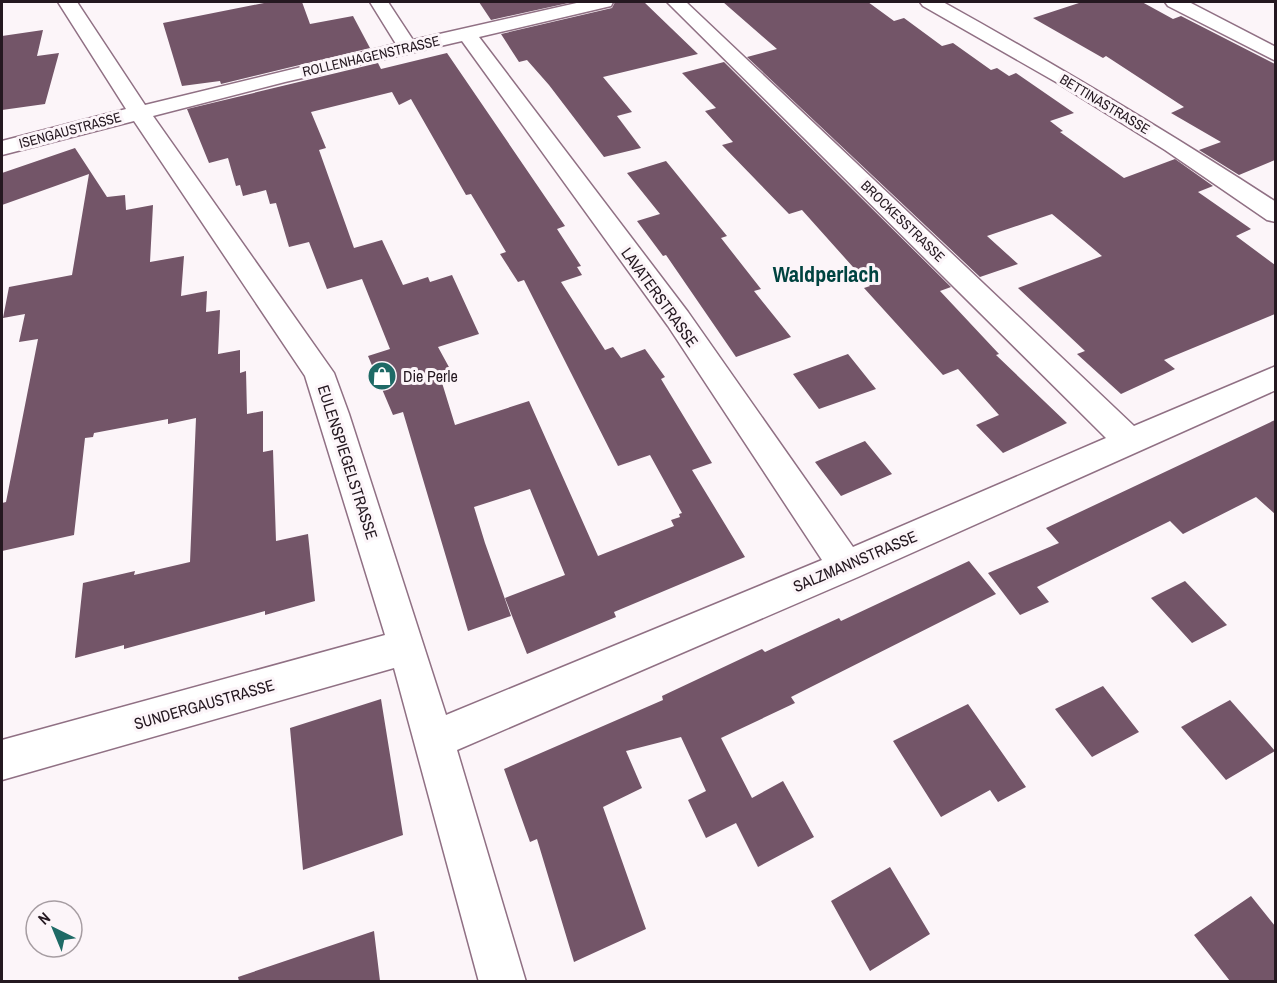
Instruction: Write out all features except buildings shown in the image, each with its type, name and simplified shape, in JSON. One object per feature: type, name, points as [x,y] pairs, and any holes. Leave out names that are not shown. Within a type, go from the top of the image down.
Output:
[{"type":"street","name":"EULENSPIEGELSTRASSE","points":[[68,2],[139,112],[319,373],[334,414],[406,647],[503,981]]},
{"type":"street","points":[[379,2],[408,47]]},
{"type":"street","name":"ROLLENHAGENSTRASSE","points":[[139,112],[604,2]]},
{"type":"street","name":"BROCKESSTRASSE","points":[[676,2],[1130,441]]},
{"type":"street","name":"BETTINASTRASSE","points":[[930,2],[1063,78],[1173,145],[1275,214]]},
{"type":"street","points":[[1175,2],[1275,55]]},
{"type":"street","name":"LAVATERSTRASSE","points":[[466,33],[678,319],[846,566]]},
{"type":"street","name":"ISENGAUSTRASSE","points":[[2,148],[139,112]]},
{"type":"street","name":"SALZMANNSTRASSE","points":[[433,740],[846,566],[1275,377]]},
{"type":"street","name":"SUNDERGAUSTRASSE","points":[[2,760],[406,647]]},
{"type":"place","name":"Die Perle","points":[[382,376]]},
{"type":"district","name":"Waldperlach","points":[[826,274]]}]
